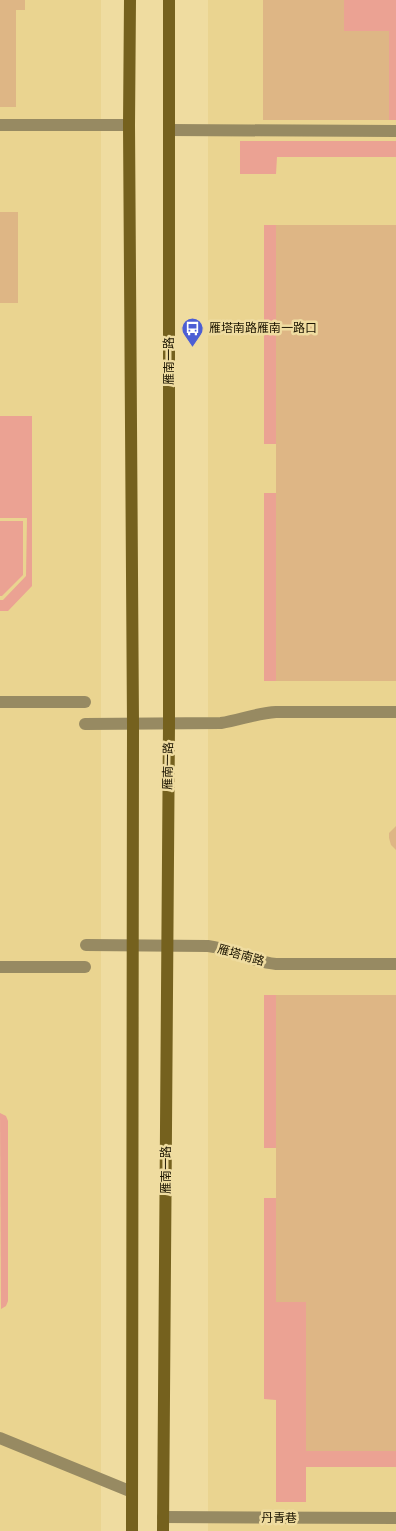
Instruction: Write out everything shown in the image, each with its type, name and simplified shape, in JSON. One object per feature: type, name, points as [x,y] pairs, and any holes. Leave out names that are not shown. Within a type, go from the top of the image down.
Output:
[{"type":"main road","points":[[130,0],[129,125],[133,724],[132,1531]]},
{"type":"main road","name":"雁南一路","points":[[163,1531],[169,724],[169,0]]},
{"type":"street","points":[[0,125],[129,125]]},
{"type":"street","points":[[169,130],[396,131]]},
{"type":"street","points":[[0,702],[85,702]]},
{"type":"street","points":[[85,724],[221,723],[276,712],[396,712]]},
{"type":"street","name":"雁塔南路","points":[[86,945],[208,946],[224,948],[252,960],[269,963],[396,964]]},
{"type":"street","points":[[0,966],[85,966]]},
{"type":"street","points":[[0,1438],[132,1492]]},
{"type":"street","name":"丹青巷","points":[[163,1517],[396,1518]]},
{"type":"shaded area","points":[[0,0],[101,0],[101,1531],[0,1531]]},
{"type":"shaded area","points":[[208,0],[396,0],[396,1531],[208,1531]]},
{"type":"shaded area","points":[[344,0],[396,0],[396,120],[389,120],[389,32],[344,31]]},
{"type":"shaded area","points":[[240,141],[396,141],[396,157],[277,157],[276,174],[240,174]]},
{"type":"shaded area","points":[[264,225],[276,225],[276,444],[264,444]]},
{"type":"shaded area","points":[[0,416],[32,416],[32,586],[8,611],[0,611],[0,600],[3,600],[26,576],[27,518],[0,518]]},
{"type":"shaded area","points":[[264,493],[276,493],[276,681],[264,681]]},
{"type":"shaded area","points":[[0,521],[23,521],[23,575],[2,596],[0,596]]},
{"type":"shaded area","points":[[264,995],[276,995],[276,1148],[264,1148]]},
{"type":"shaded area","points":[[0,1113],[6,1116],[8,1121],[8,1301],[6,1306],[1,1309]]},
{"type":"shaded area","points":[[264,1198],[276,1198],[276,1302],[306,1302],[306,1451],[396,1451],[396,1467],[306,1467],[306,1502],[276,1502],[276,1400],[264,1399]]},
{"type":"building","points":[[0,0],[25,0],[25,10],[16,10],[16,107],[0,107]]},
{"type":"building","points":[[263,0],[344,0],[344,31],[389,31],[389,120],[263,120]]},
{"type":"building","points":[[0,212],[18,212],[18,303],[0,303]]},
{"type":"building","points":[[276,225],[396,225],[396,681],[276,681]]},
{"type":"building","points":[[396,826],[396,850],[391,845],[389,833]]},
{"type":"building","points":[[276,995],[396,995],[396,1451],[306,1451],[306,1302],[276,1302]]},
{"type":"place","name":"雁塔南路雁南一路口","points":[[193,347]]}]
